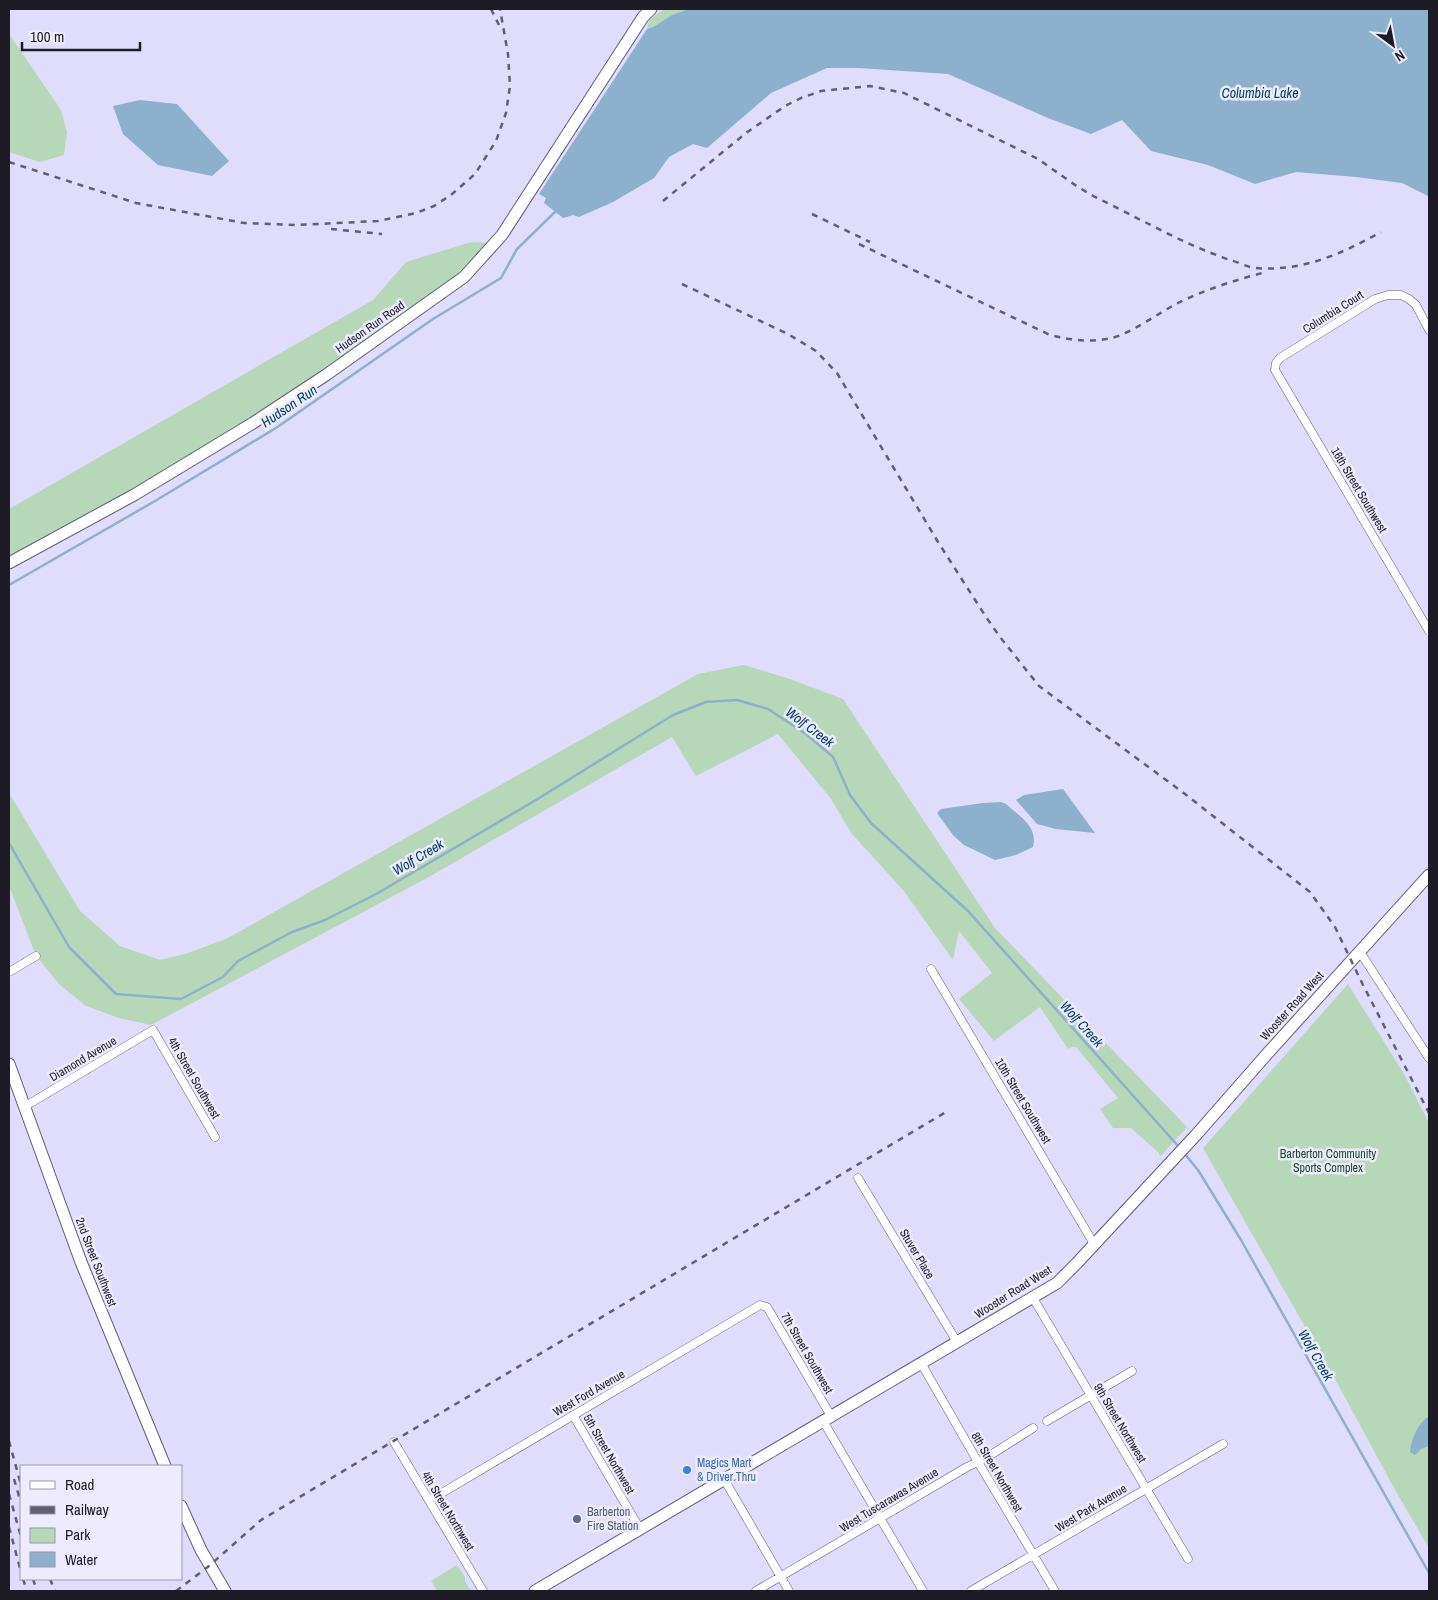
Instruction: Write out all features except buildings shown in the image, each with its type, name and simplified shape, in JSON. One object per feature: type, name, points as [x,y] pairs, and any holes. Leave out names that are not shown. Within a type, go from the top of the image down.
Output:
[{"type":"main road","name":"Hudson Run Road","points":[[9,563],[134,495],[253,423],[326,375],[464,277],[502,235],[638,24],[651,9]]},
{"type":"main road","name":"Wooster Road West","points":[[535,1591],[1033,1298],[1062,1278],[1196,1135],[1429,875]]},
{"type":"main road","name":"2nd Street Southwest","points":[[9,1064],[81,1262],[165,1465]]},
{"type":"main road","points":[[182,1508],[189,1526],[224,1591]]},
{"type":"street","name":"Columbia Court","points":[[1278,360],[1375,299],[1388,295],[1404,296],[1416,305],[1429,330]]},
{"type":"street","name":"16th Street Southwest","points":[[1278,360],[1275,366],[1276,373],[1429,631]]},
{"type":"street","points":[[1360,952],[1429,1058]]},
{"type":"street","points":[[9,972],[36,956]]},
{"type":"street","name":"10th Street Southwest","points":[[930,969],[1094,1244]]},
{"type":"street","name":"Diamond Avenue","points":[[24,1107],[153,1030]]},
{"type":"street","name":"4th Street Southwest","points":[[153,1030],[215,1137]]},
{"type":"street","name":"Stuver Place","points":[[858,1178],[958,1342]]},
{"type":"street","name":"9th Street Northwest","points":[[1033,1298],[1188,1559]]},
{"type":"street","name":"West Ford Avenue","points":[[430,1500],[760,1306]]},
{"type":"street","name":"7th Street Southwest","points":[[760,1306],[767,1307],[827,1419]]},
{"type":"street","name":"8th Street Northwest","points":[[922,1363],[1054,1591]]},
{"type":"street","points":[[1047,1421],[1132,1371]]},
{"type":"street","name":"5th Street Northwest","points":[[573,1415],[640,1529]]},
{"type":"street","points":[[827,1419],[881,1519],[923,1591]]},
{"type":"street","name":"West Tuscarawas Avenue","points":[[756,1591],[1033,1428]]},
{"type":"street","name":"4th Street Northwest","points":[[394,1442],[483,1591]]},
{"type":"street","name":"West Park Avenue","points":[[971,1591],[1223,1444]]},
{"type":"street","points":[[724,1479],[789,1591]]},
{"type":"green space","points":[[664,9],[689,9],[672,15],[647,29],[649,20]]},
{"type":"green space","points":[[9,34],[61,110],[67,132],[64,155],[40,162],[9,152]]},
{"type":"green space","points":[[471,242],[496,243],[479,262],[326,375],[9,563],[9,509],[373,300],[406,262]]},
{"type":"green space","points":[[744,665],[790,679],[843,699],[995,928],[1187,1127],[1160,1157],[1159,1153],[1131,1128],[1113,1128],[1100,1109],[1118,1098],[1076,1047],[1068,1049],[1040,1007],[994,1041],[959,999],[992,973],[959,931],[953,960],[903,890],[852,834],[831,799],[778,734],[696,776],[672,737],[427,878],[151,1025],[119,1018],[86,1006],[60,985],[36,956],[9,886],[9,793],[80,911],[120,946],[160,960],[185,954],[226,939],[698,674]]},
{"type":"green space","name":"Barberton Community Sports Complex","points":[[1348,984],[1404,1074],[1429,1123],[1429,1548],[1203,1148]]},
{"type":"green space","points":[[457,1565],[471,1591],[437,1591],[431,1581]]},
{"type":"water","name":"Columbia Lake","points":[[689,9],[1429,9],[1429,195],[1402,183],[1296,172],[1255,184],[1208,165],[1151,151],[1122,120],[1091,134],[1048,118],[948,74],[859,68],[827,68],[771,93],[707,148],[693,144],[669,157],[654,178],[613,202],[579,217],[573,215],[563,218],[544,203],[546,198],[539,194],[647,29],[672,15]]},
{"type":"water","points":[[140,100],[177,104],[229,161],[212,176],[158,165],[123,134],[113,106]]},
{"type":"water","points":[[1063,789],[1095,833],[1056,829],[1037,824],[1016,800],[1024,795]]},
{"type":"water","points":[[1001,802],[1027,822],[1033,833],[1034,840],[1033,847],[1016,855],[995,860],[964,845],[953,835],[937,813],[941,809]]},
{"type":"water","points":[[1429,1416],[1429,1446],[1421,1449],[1415,1455],[1410,1452],[1412,1442],[1418,1427]]},
{"type":"waterway","name":"Hudson Run","points":[[9,585],[155,501],[276,428],[433,319],[501,278],[517,249],[555,212]]},
{"type":"waterway","name":"Wolf Creek","points":[[9,843],[69,947],[116,994],[181,999],[223,977],[238,961],[292,932],[325,920],[378,893],[536,800],[673,715],[706,702],[737,700],[768,709],[806,734],[833,757],[850,795],[871,823],[968,911],[1179,1147]]},
{"type":"waterway","name":"Wolf Creek","points":[[1184,1153],[1198,1170],[1241,1240],[1429,1573]]},
{"type":"railway","points":[[491,9],[499,25]]},
{"type":"railway","points":[[9,162],[136,203],[244,223],[297,225],[378,221],[416,213],[434,206],[451,195],[475,174],[496,141],[506,113],[510,86],[508,54],[500,9]]},
{"type":"railway","points":[[663,201],[746,133],[785,106],[821,91],[870,86],[904,93],[1038,159],[1095,197],[1195,246],[1249,267],[1272,269],[1321,260],[1381,232]]},
{"type":"railway","points":[[812,214],[870,242]]},
{"type":"railway","points":[[331,229],[382,234]]},
{"type":"railway","points":[[859,244],[1050,335],[1080,340],[1103,340],[1118,336],[1198,294],[1266,272]]},
{"type":"railway","points":[[682,284],[788,334],[816,351],[837,373],[938,542],[986,617],[1039,686],[1185,794],[1310,892],[1335,927],[1429,1113]]},
{"type":"railway","points":[[176,1591],[209,1566],[261,1520],[946,1112]]},
{"type":"railway","points":[[9,1441],[20,1481]]},
{"type":"railway","points":[[14,1479],[20,1500]]},
{"type":"railway","points":[[9,1494],[20,1533]]},
{"type":"railway","points":[[9,1527],[20,1568]]},
{"type":"railway","points":[[23,1580],[27,1591]]},
{"type":"railway","points":[[33,1580],[37,1591]]},
{"type":"railway","points":[[50,1580],[55,1591]]},
{"type":"place","name":"Magics Mart & Driver Thru","points":[[687,1470]]},
{"type":"place","name":"Barberton Fire Station","points":[[577,1519]]}]
